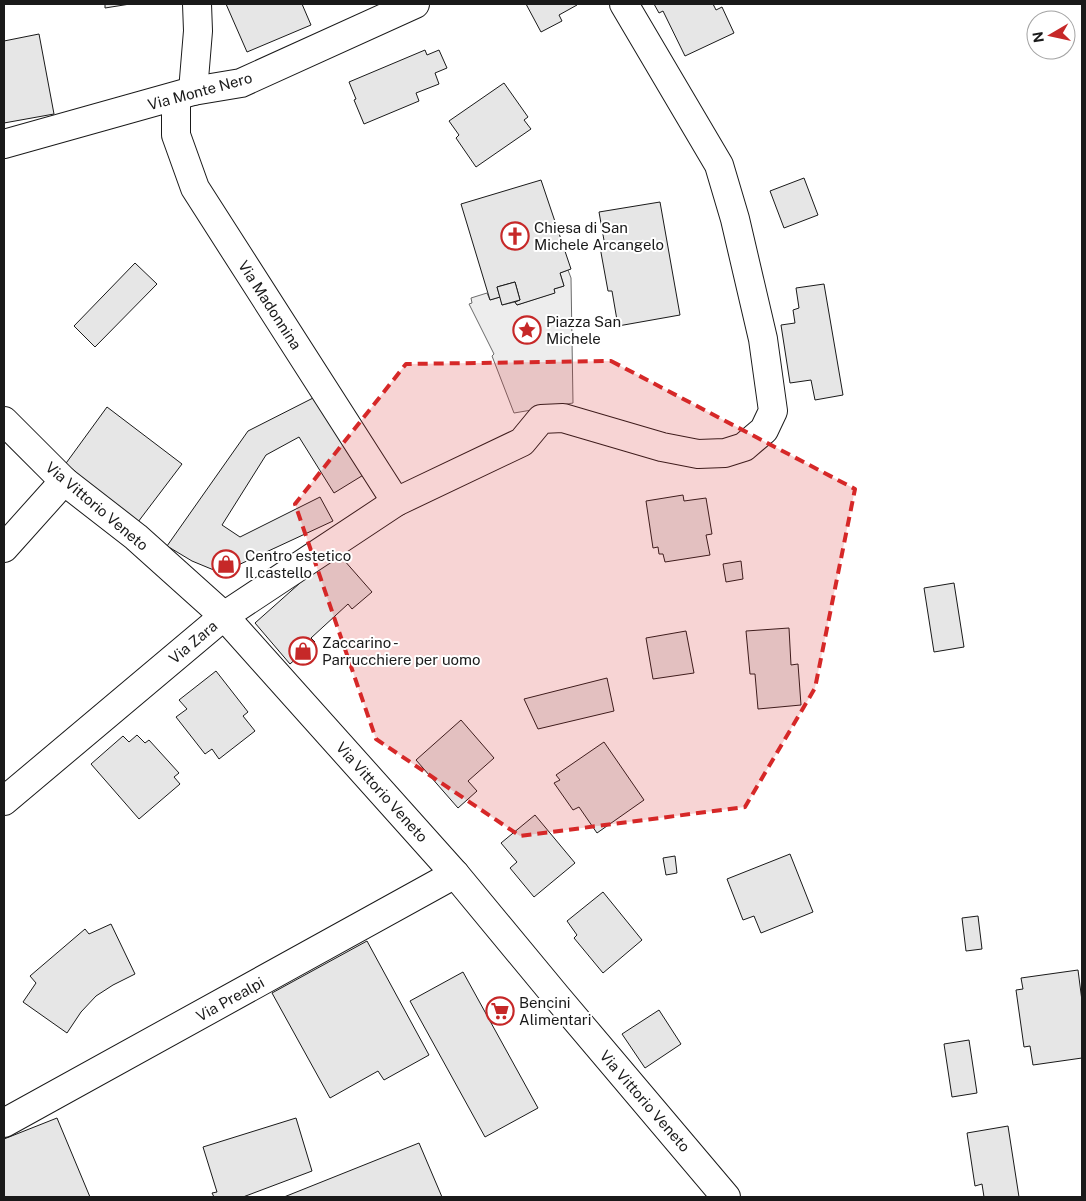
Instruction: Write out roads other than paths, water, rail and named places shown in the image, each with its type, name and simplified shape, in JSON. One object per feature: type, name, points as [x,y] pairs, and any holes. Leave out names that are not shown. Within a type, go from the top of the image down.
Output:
[{"type":"street","name":"Via Madonnina","points":[[197,4],[198,31],[176,135],[195,188],[396,502]]},
{"type":"street","name":"Via Monte Nero","points":[[4,144],[185,94],[241,83],[415,4]]},
{"type":"street","name":"Via Zara","points":[[4,801],[224,616],[396,502],[522,442],[541,419],[563,418],[662,447],[698,454],[725,454],[744,448],[764,430],[773,411],[763,339],[735,220],[719,165],[624,4]]},
{"type":"street","name":"Via Vittorio Veneto","points":[[4,421],[64,480],[136,537],[224,616],[455,874],[561,1003],[726,1197]]},
{"type":"street","points":[[4,548],[64,480]]},
{"type":"street","name":"Via Prealpi","points":[[4,1124],[455,874]]},
{"type":"place","name":"Chiesa di San Michele Arcangelo","points":[[515,236]]},
{"type":"place","name":"Piazza San Michele","points":[[527,330]]},
{"type":"place","name":"Centro estetico Il castello","points":[[226,564]]},
{"type":"place","name":"Zaccarino - Parrucchiere per uomo","points":[[303,651]]},
{"type":"place","name":"Bencini Alimentari","points":[[500,1011]]}]
